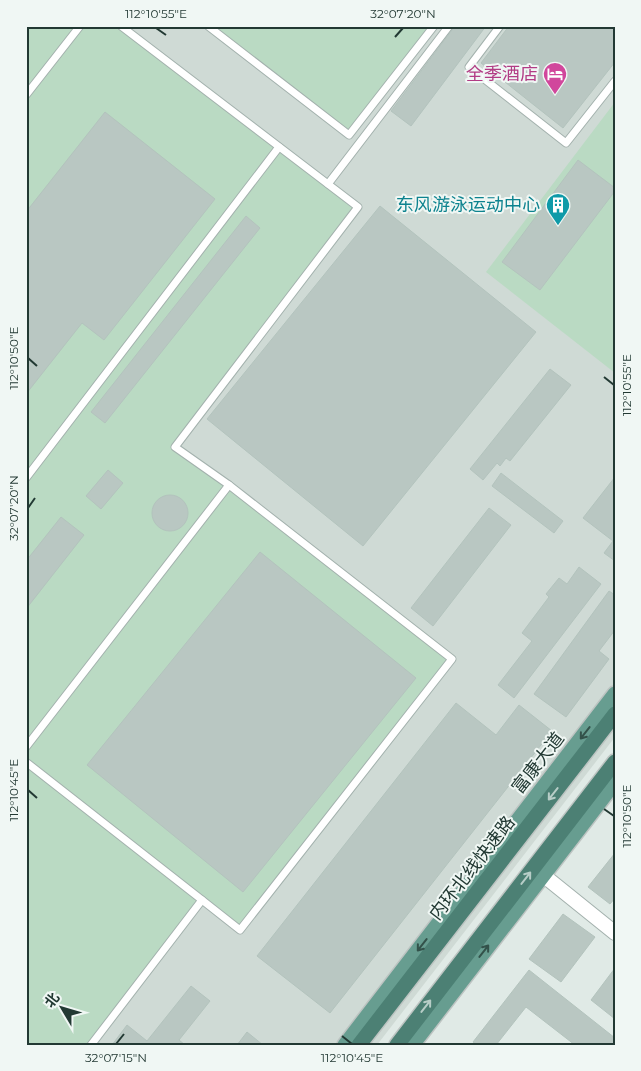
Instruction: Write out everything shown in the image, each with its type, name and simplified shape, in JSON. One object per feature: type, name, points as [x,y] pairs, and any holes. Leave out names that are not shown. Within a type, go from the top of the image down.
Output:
[{"type":"highway","name":"内环北线快速路","points":[[359,1045],[615,714]]},
{"type":"highway","points":[[396,1045],[615,762]]},
{"type":"main road","name":"富康大道","points":[[345,1045],[615,694]]},
{"type":"main road","points":[[412,1045],[615,782]]},
{"type":"street","points":[[543,875],[615,932]]},
{"type":"lane","points":[[26,96],[80,26]]},
{"type":"lane","points":[[26,762],[240,930],[452,659],[229,486],[175,447],[358,207],[120,26]]},
{"type":"lane","points":[[208,26],[349,135],[434,26]]},
{"type":"lane","points":[[328,184],[449,26]]},
{"type":"lane","points":[[500,26],[469,67],[566,143],[615,81]]},
{"type":"lane","points":[[26,478],[279,147]]},
{"type":"lane","points":[[26,747],[229,486]]},
{"type":"lane","points":[[91,1045],[202,900]]},
{"type":"shaded area","points":[[26,26],[615,26],[615,737],[377,1045],[26,1045]]},
{"type":"green space","points":[[26,26],[121,26],[358,207],[175,447],[452,659],[240,930],[203,900],[91,1045],[26,1045]]},
{"type":"green space","points":[[208,26],[434,26],[349,135]]},
{"type":"green space","points":[[615,102],[615,373],[486,272]]},
{"type":"building","points":[[455,26],[486,26],[411,126],[391,111]]},
{"type":"building","name":"全季酒店","points":[[509,26],[615,26],[615,62],[563,128],[481,63]]},
{"type":"building","points":[[105,112],[215,199],[104,340],[82,323],[26,394],[26,212]]},
{"type":"building","name":"东风游泳运动中心","points":[[578,160],[615,188],[615,191],[540,290],[502,262]]},
{"type":"building","points":[[380,206],[536,332],[363,546],[207,419]]},
{"type":"building","points":[[246,216],[260,228],[105,423],[91,412]]},
{"type":"building","points":[[550,369],[571,385],[510,461],[506,458],[500,466],[497,463],[483,480],[470,469]]},
{"type":"building","points":[[108,470],[123,483],[101,509],[86,496]]},
{"type":"building","points":[[501,473],[563,521],[554,533],[492,486]]},
{"type":"building","points":[[615,477],[615,561],[604,553],[613,541],[583,518]]},
{"type":"building","points":[[170,495],[177,496],[183,500],[187,506],[187,520],[183,526],[177,530],[170,531],[163,530],[157,526],[153,520],[152,513],[153,506],[157,500],[163,496]]},
{"type":"building","points":[[489,508],[511,525],[433,626],[411,608]]},
{"type":"building","points":[[61,517],[84,535],[26,609],[26,561]]},
{"type":"building","points":[[260,552],[416,678],[243,892],[87,765]]},
{"type":"building","points":[[579,567],[601,584],[514,698],[498,685],[532,641],[522,633],[549,597],[546,594],[559,578],[567,584]]},
{"type":"building","points":[[609,591],[615,595],[615,630],[599,651],[609,659],[566,717],[534,694]]},
{"type":"building","points":[[456,703],[496,735],[519,705],[552,731],[330,1013],[257,956]]},
{"type":"building","points":[[615,853],[615,898],[610,904],[588,887]]},
{"type":"building","points":[[563,914],[595,937],[561,982],[529,959]]},
{"type":"building","points":[[615,968],[615,1019],[591,1000]]},
{"type":"building","points":[[529,970],[615,1038],[615,1045],[575,1045],[526,1007],[496,1045],[477,1045],[473,1042]]},
{"type":"building","points":[[191,986],[210,1001],[179,1040],[185,1045],[112,1045],[127,1025],[147,1041]]},
{"type":"building","points":[[247,1032],[263,1045],[237,1045]]},
{"type":"place","name":"全季酒店","points":[[555,95]]},
{"type":"place","name":"东风游泳运动中心","points":[[558,226]]}]
